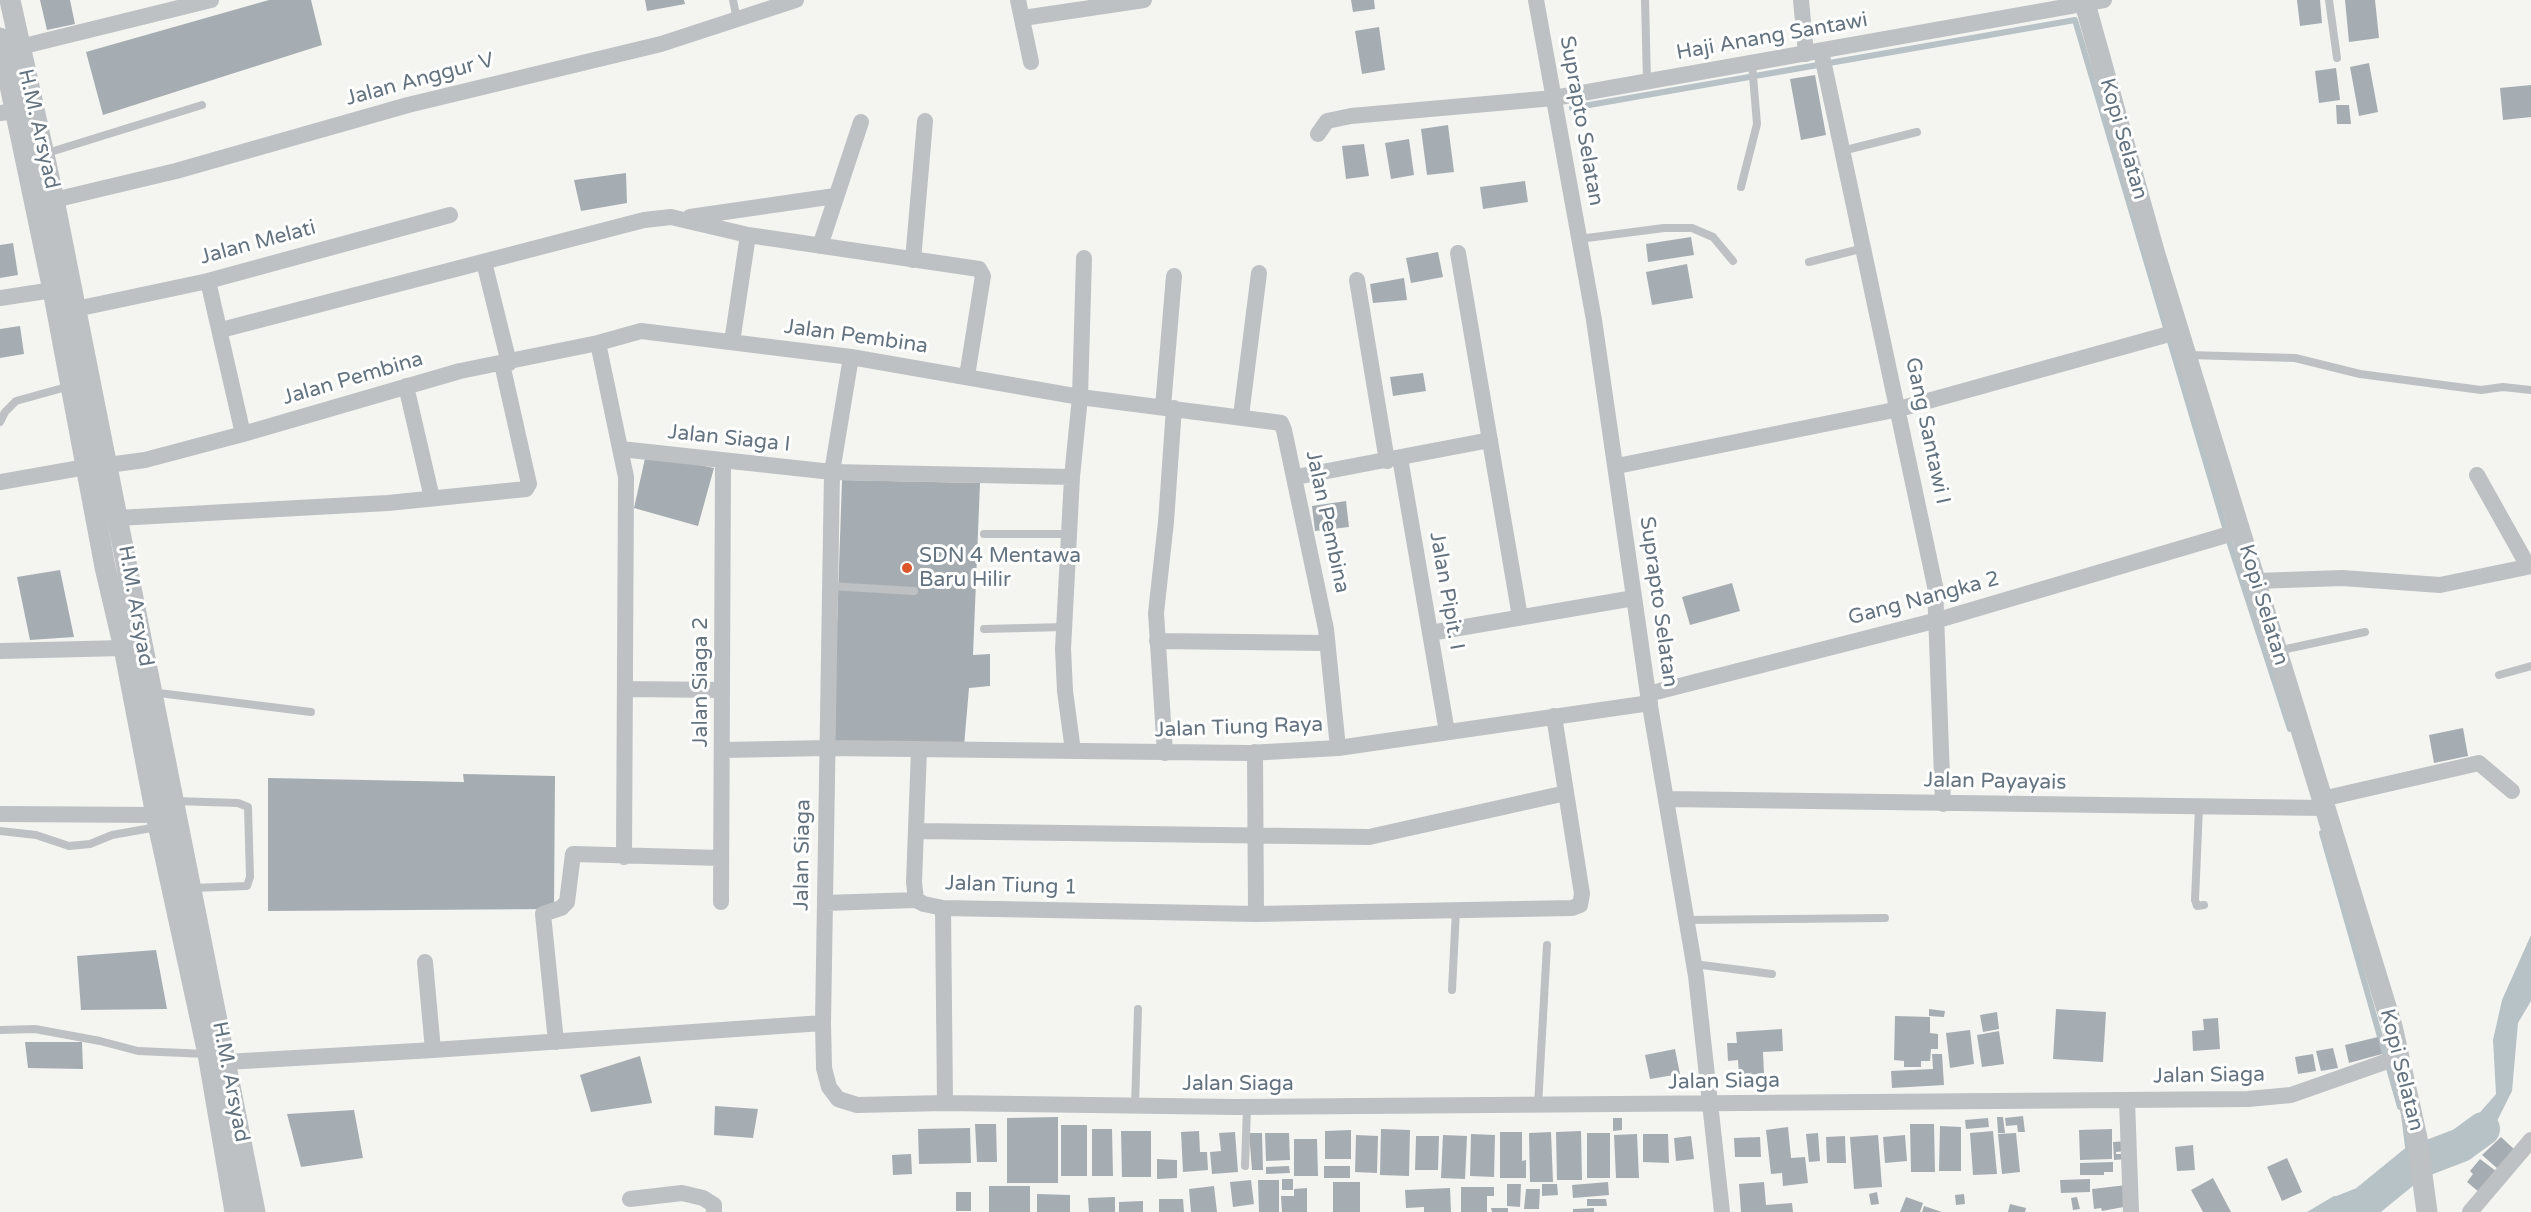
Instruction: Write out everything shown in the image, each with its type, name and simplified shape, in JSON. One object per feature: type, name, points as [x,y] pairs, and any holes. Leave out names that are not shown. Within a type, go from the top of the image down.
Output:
[{"type":"street","name":"H.M. Arsyad","points":[[10,0],[6,49],[8,112],[53,290],[105,567],[124,648],[158,821],[255,1212]]},
{"type":"street","points":[[6,49],[211,0]]},
{"type":"street","name":"Jalan Anggur V","points":[[54,200],[176,171],[408,105],[662,44],[796,0]]},
{"type":"street","points":[[1018,0],[1031,62]]},
{"type":"street","points":[[1023,18],[1144,0]]},
{"type":"street","name":"Suprapto Selatan","points":[[1536,0],[1617,466],[1649,699],[1694,964],[1722,1212]]},
{"type":"street","name":"Gang Santawi I","points":[[1801,0],[1842,151],[1930,551],[1938,620],[1942,804]]},
{"type":"street","name":"Haji Anang Santawi","points":[[1318,134],[1327,121],[1351,116],[1554,98],[1752,64],[1818,59],[2091,2]]},
{"type":"street","name":"Kopi Selatan","points":[[2091,2],[2154,251],[2170,334],[2187,356],[2235,533],[2256,581],[2277,651],[2317,806],[2392,1026],[2388,1059],[2417,1138],[2427,1212]]},
{"type":"street","name":"H.M. Arsyad","points":[[6,49],[43,154],[108,465],[191,888],[217,1058],[236,1212]]},
{"type":"street","points":[[913,260],[925,121]]},
{"type":"street","points":[[820,246],[861,123]]},
{"type":"street","points":[[680,219],[835,196]]},
{"type":"street","name":"Jalan Melati","points":[[76,309],[208,280],[450,215]]},
{"type":"street","points":[[221,330],[644,220],[671,216],[748,235],[977,268],[981,271],[967,376]]},
{"type":"street","points":[[732,342],[748,235]]},
{"type":"street","points":[[1458,253],[1520,617]]},
{"type":"street","points":[[1073,751],[1063,672],[1072,477],[1080,397],[1084,258]]},
{"type":"street","points":[[118,518],[388,503],[528,488],[483,262]]},
{"type":"street","points":[[1241,416],[1258,273]]},
{"type":"street","points":[[1164,753],[1156,642],[1157,586],[1166,522],[1174,276]]},
{"type":"street","points":[[208,280],[243,435]]},
{"type":"street","name":"Jalan Pipit. I","points":[[1357,280],[1430,633],[1447,732]]},
{"type":"street","points":[[0,298],[53,290]]},
{"type":"street","name":"Jalan Pembina","points":[[108,465],[145,460],[243,435],[460,372],[598,343],[640,331],[851,357],[1080,397],[1241,416],[1281,423],[1296,477],[1327,643],[1338,748]]},
{"type":"street","points":[[1617,466],[1899,410],[2170,334]]},
{"type":"street","points":[[598,343],[626,477],[624,856]]},
{"type":"street","name":"Jalan Siaga","points":[[851,357],[832,472],[827,748],[824,1068],[829,1087],[838,1099],[857,1105],[945,1103],[1247,1107],[2248,1099],[2291,1095],[2388,1059]]},
{"type":"street","points":[[406,386],[432,498]]},
{"type":"street","points":[[1296,477],[1490,440]]},
{"type":"street","name":"Jalan Siaga I","points":[[621,449],[832,472],[1072,477]]},
{"type":"street","name":"Jalan Siaga 2","points":[[721,902],[724,750],[723,461]]},
{"type":"street","points":[[0,482],[86,467]]},
{"type":"street","points":[[2256,581],[2342,578],[2440,585],[2530,566],[2477,475]]},
{"type":"street","name":"Gang Nangka 2","points":[[1649,699],[1938,620],[2235,533]]},
{"type":"street","points":[[105,567],[127,562]]},
{"type":"street","points":[[1430,633],[1634,598]]},
{"type":"street","points":[[1156,642],[1327,643]]},
{"type":"street","points":[[0,651],[124,648]]},
{"type":"street","points":[[626,689],[722,690]]},
{"type":"street","name":"Jalan Tiung Raya","points":[[724,750],[827,748],[1164,753],[1338,748],[1554,716],[1649,699]]},
{"type":"street","points":[[916,831],[1254,837],[1385,835],[1566,793],[1554,716]]},
{"type":"street","name":"Jalan Tiung 1","points":[[920,750],[914,882],[916,900],[943,908],[1256,914],[1572,908],[1580,905],[1582,894],[1566,793]]},
{"type":"street","points":[[1255,752],[1256,914]]},
{"type":"street","name":"Jalan Payayais","points":[[1666,800],[2199,807],[2317,806],[2479,763],[2512,791]]},
{"type":"street","points":[[0,813],[158,821]]},
{"type":"street","points":[[556,1042],[543,914],[561,908],[567,902],[573,854],[721,858]]},
{"type":"street","points":[[825,903],[916,900]]},
{"type":"street","points":[[943,908],[945,1103]]},
{"type":"street","points":[[425,962],[433,1050]]},
{"type":"street","points":[[217,1058],[433,1050],[823,1023]]},
{"type":"street","points":[[2127,1100],[2131,1212]]},
{"type":"street","points":[[2470,1212],[2531,1140]]},
{"type":"street","points":[[630,1199],[682,1193],[703,1198],[714,1205],[714,1212]]},
{"type":"lane","points":[[733,0],[737,20]]},
{"type":"lane","points":[[1646,0],[1647,82]]},
{"type":"lane","points":[[2330,0],[2337,58]]},
{"type":"lane","points":[[1741,187],[1757,124],[1752,64]]},
{"type":"lane","points":[[43,154],[202,105]]},
{"type":"lane","points":[[1842,151],[1917,132]]},
{"type":"lane","points":[[1579,240],[1664,228],[1692,228],[1713,237],[1733,261]]},
{"type":"lane","points":[[1809,262],[1864,248]]},
{"type":"lane","points":[[2187,356],[2295,358],[2360,374],[2481,390],[2503,387],[2531,390]]},
{"type":"lane","points":[[0,422],[4,412],[16,401],[70,386]]},
{"type":"lane","points":[[984,534],[1069,534]]},
{"type":"lane","points":[[830,586],[914,591]]},
{"type":"lane","points":[[984,629],[1065,627]]},
{"type":"lane","points":[[2277,651],[2365,632]]},
{"type":"lane","points":[[2499,675],[2531,666]]},
{"type":"lane","points":[[151,692],[311,712]]},
{"type":"lane","points":[[174,801],[244,803],[248,807],[250,877],[247,886],[191,888]]},
{"type":"lane","points":[[2199,807],[2195,900],[2197,906],[2204,905]]},
{"type":"lane","points":[[0,831],[36,835],[69,846],[90,844],[158,821]]},
{"type":"lane","points":[[1452,990],[1455,910]]},
{"type":"lane","points":[[1686,920],[1885,918]]},
{"type":"lane","points":[[1538,1106],[1547,945]]},
{"type":"lane","points":[[1694,964],[1772,974]]},
{"type":"lane","points":[[1136,1106],[1138,1009]]},
{"type":"lane","points":[[0,1030],[35,1029],[100,1041],[138,1052],[217,1058]]},
{"type":"lane","points":[[1245,1166],[1247,1107]]},
{"type":"shaded area","points":[[2531,935],[2531,1001],[2518,1023],[2512,1091],[2494,1127],[2472,1151],[2459,1154],[2444,1169],[2442,1147],[2462,1133],[2496,1094],[2493,1040],[2502,1000]]},
{"type":"shaded area","points":[[2400,1107],[2426,1168],[2414,1180],[2365,1212],[2307,1212],[2334,1196],[2352,1201],[2370,1183],[2407,1163]]},
{"type":"building","points":[[40,0],[70,0],[75,24],[47,30]]},
{"type":"building","points":[[269,0],[311,0],[322,45],[103,115],[86,52]]},
{"type":"building","points":[[645,0],[684,0],[685,4],[647,11]]},
{"type":"building","points":[[1351,0],[1374,0],[1375,9],[1353,12]]},
{"type":"building","points":[[2297,0],[2320,0],[2322,23],[2300,26]]},
{"type":"building","points":[[2345,0],[2375,0],[2379,38],[2349,42]]},
{"type":"building","points":[[1379,27],[1385,70],[1362,74],[1355,31]]},
{"type":"building","points":[[2369,63],[2378,112],[2359,116],[2350,67]]},
{"type":"building","points":[[2336,68],[2340,100],[2319,103],[2315,71]]},
{"type":"building","points":[[1815,75],[1826,135],[1801,140],[1790,79]]},
{"type":"building","points":[[2531,85],[2531,117],[2503,120],[2500,88]]},
{"type":"building","points":[[2336,105],[2349,105],[2351,124],[2337,124]]},
{"type":"building","points":[[1448,125],[1454,172],[1427,175],[1421,129]]},
{"type":"building","points":[[1409,139],[1414,175],[1391,179],[1385,143]]},
{"type":"building","points":[[1364,144],[1369,176],[1346,179],[1342,146]]},
{"type":"building","points":[[626,173],[627,203],[581,211],[574,180]]},
{"type":"building","points":[[1525,181],[1528,202],[1483,209],[1480,187]]},
{"type":"building","points":[[1691,237],[1694,255],[1648,262],[1646,244]]},
{"type":"building","points":[[13,243],[18,275],[0,278],[0,245]]},
{"type":"building","points":[[1438,252],[1443,277],[1411,283],[1406,258]]},
{"type":"building","points":[[1687,264],[1693,298],[1652,305],[1646,272]]},
{"type":"building","points":[[1404,278],[1407,300],[1373,303],[1370,284]]},
{"type":"building","points":[[20,326],[24,354],[0,358],[0,329]]},
{"type":"building","points":[[1423,373],[1426,391],[1393,396],[1390,377]]},
{"type":"building","points":[[646,454],[714,468],[698,526],[634,508]]},
{"type":"building","name":"SDN 4 Mentawa Baru Hilir","points":[[842,480],[980,483],[973,655],[990,654],[990,686],[969,688],[964,746],[833,743]]},
{"type":"building","points":[[1346,501],[1349,527],[1315,531],[1312,506]]},
{"type":"building","points":[[60,570],[74,637],[30,640],[17,577]]},
{"type":"building","points":[[1732,583],[1740,611],[1690,625],[1682,597]]},
{"type":"building","points":[[2463,728],[2468,756],[2434,763],[2429,735]]},
{"type":"building","points":[[463,774],[555,776],[554,909],[268,911],[268,778],[464,782]]},
{"type":"building","points":[[156,950],[167,1009],[81,1010],[77,956]]},
{"type":"building","points":[[1929,1009],[1945,1011],[1944,1017],[1929,1016]]},
{"type":"building","points":[[2056,1009],[2106,1012],[2103,1062],[2053,1059]]},
{"type":"building","points":[[1997,1012],[1999,1029],[1983,1032],[1980,1015]]},
{"type":"building","points":[[1895,1016],[1930,1017],[1930,1033],[1938,1034],[1938,1049],[1931,1049],[1930,1061],[1921,1061],[1921,1067],[1904,1067],[1904,1061],[1894,1060]]},
{"type":"building","points":[[2218,1018],[2220,1049],[2193,1051],[2192,1031],[2204,1030],[2203,1019]]},
{"type":"building","points":[[1782,1029],[1783,1051],[1763,1052],[1764,1074],[1739,1075],[1738,1060],[1728,1061],[1727,1043],[1737,1043],[1736,1032]]},
{"type":"building","points":[[1970,1030],[1974,1064],[1950,1068],[1946,1033]]},
{"type":"building","points":[[1999,1031],[2004,1064],[1982,1067],[1977,1035]]},
{"type":"building","points":[[2378,1037],[2382,1054],[2349,1063],[2345,1045]]},
{"type":"building","points":[[25,1042],[82,1042],[83,1069],[28,1068]]},
{"type":"building","points":[[2333,1048],[2338,1068],[2321,1071],[2316,1051]]},
{"type":"building","points":[[1675,1049],[1680,1074],[1650,1079],[1645,1055]]},
{"type":"building","points":[[1932,1054],[1942,1054],[1944,1085],[1892,1088],[1891,1071],[1933,1069]]},
{"type":"building","points":[[2313,1054],[2316,1071],[2298,1074],[2295,1057]]},
{"type":"building","points":[[640,1056],[652,1103],[591,1112],[580,1075]]},
{"type":"building","points":[[715,1106],[758,1109],[753,1138],[714,1135]]},
{"type":"building","points":[[354,1110],[363,1158],[301,1167],[287,1114]]},
{"type":"building","points":[[2023,1116],[2025,1132],[2018,1132],[2017,1125],[2006,1126],[2005,1118]]},
{"type":"building","points":[[1058,1117],[1058,1183],[1007,1183],[1007,1118]]},
{"type":"building","points":[[1997,1117],[2003,1117],[2005,1133],[1998,1133]]},
{"type":"building","points":[[1613,1118],[1622,1118],[1622,1130],[1613,1131]]},
{"type":"building","points":[[1988,1118],[1989,1127],[1966,1129],[1965,1120]]},
{"type":"building","points":[[975,1124],[996,1124],[997,1162],[977,1162]]},
{"type":"building","points":[[1910,1124],[1934,1124],[1935,1172],[1911,1172]]},
{"type":"building","points":[[1061,1125],[1087,1125],[1087,1176],[1061,1176]]},
{"type":"building","points":[[1940,1126],[1961,1127],[1961,1171],[1939,1171]]},
{"type":"building","points":[[1788,1127],[1791,1158],[1805,1157],[1808,1183],[1783,1186],[1782,1173],[1771,1174],[1766,1130]]},
{"type":"building","points":[[970,1128],[971,1163],[919,1164],[918,1129]]},
{"type":"building","points":[[1092,1129],[1112,1129],[1113,1176],[1092,1176]]},
{"type":"building","points":[[1381,1129],[1410,1130],[1409,1176],[1380,1175]]},
{"type":"building","points":[[2112,1129],[2112,1159],[2080,1160],[2079,1130]]},
{"type":"building","points":[[1351,1130],[1351,1159],[1325,1159],[1325,1131]]},
{"type":"building","points":[[1121,1131],[1151,1131],[1151,1177],[1122,1177]]},
{"type":"building","points":[[1199,1131],[1200,1152],[1207,1152],[1208,1170],[1183,1172],[1181,1132]]},
{"type":"building","points":[[1581,1131],[1582,1180],[1557,1180],[1556,1132]]},
{"type":"building","points":[[1993,1131],[1997,1174],[1973,1175],[1970,1133]]},
{"type":"building","points":[[1235,1132],[1238,1172],[1212,1174],[1210,1152],[1221,1151],[1219,1133]]},
{"type":"building","points":[[1500,1132],[1522,1132],[1522,1161],[1526,1160],[1526,1178],[1500,1178]]},
{"type":"building","points":[[1551,1132],[1553,1182],[1530,1182],[1529,1133]]},
{"type":"building","points":[[1249,1133],[1262,1133],[1263,1170],[1252,1170]]},
{"type":"building","points":[[1265,1133],[1289,1133],[1290,1160],[1266,1161]]},
{"type":"building","points":[[1587,1133],[1610,1133],[1610,1178],[1587,1178]]},
{"type":"building","points":[[1818,1133],[1820,1161],[1809,1162],[1806,1134]]},
{"type":"building","points":[[2016,1133],[2020,1172],[2002,1174],[1998,1134]]},
{"type":"building","points":[[1471,1134],[1495,1135],[1494,1177],[1470,1176]]},
{"type":"building","points":[[1637,1134],[1639,1178],[1616,1178],[1614,1135]]},
{"type":"building","points":[[1643,1134],[1668,1134],[1669,1163],[1643,1162]]},
{"type":"building","points":[[1356,1135],[1378,1136],[1377,1173],[1355,1172]]},
{"type":"building","points":[[1443,1135],[1467,1136],[1465,1179],[1441,1178]]},
{"type":"building","points":[[1878,1135],[1882,1187],[1854,1189],[1850,1137]]},
{"type":"building","points":[[1905,1135],[1907,1161],[1885,1163],[1883,1137]]},
{"type":"building","points":[[1416,1136],[1439,1136],[1438,1170],[1415,1170]]},
{"type":"building","points":[[1691,1136],[1694,1159],[1676,1161],[1674,1138]]},
{"type":"building","points":[[1845,1136],[1846,1163],[1827,1163],[1826,1137]]},
{"type":"building","points":[[1760,1137],[1761,1157],[1735,1157],[1734,1138]]},
{"type":"building","points":[[2501,1137],[2515,1150],[2498,1169],[2482,1155]]},
{"type":"building","points":[[1294,1139],[1317,1139],[1318,1176],[1294,1176]]},
{"type":"building","points":[[2126,1141],[2127,1151],[2116,1152],[2116,1154],[2126,1154],[2126,1159],[2114,1160],[2113,1142]]},
{"type":"building","points":[[2193,1145],[2195,1170],[2177,1171],[2175,1147]]},
{"type":"building","points":[[911,1154],[912,1174],[893,1175],[892,1155]]},
{"type":"building","points":[[2287,1158],[2302,1192],[2282,1201],[2267,1167]]},
{"type":"building","points":[[1157,1159],[1177,1160],[1177,1178],[1157,1179]]},
{"type":"building","points":[[2480,1159],[2496,1171],[2479,1192],[2467,1182],[2473,1174],[2470,1171]]},
{"type":"building","points":[[2113,1162],[2113,1172],[2104,1172],[2104,1175],[2080,1175],[2080,1163]]},
{"type":"building","points":[[1289,1166],[1290,1173],[1266,1174],[1266,1167]]},
{"type":"building","points":[[1324,1166],[1350,1166],[1350,1178],[1324,1178]]},
{"type":"building","points":[[2213,1178],[2231,1212],[2203,1212],[2191,1190]]},
{"type":"building","points":[[1282,1179],[1293,1179],[1293,1190],[1282,1190]]},
{"type":"building","points":[[2090,1179],[2090,1192],[2061,1193],[2060,1180]]},
{"type":"building","points":[[1251,1180],[1254,1204],[1233,1207],[1230,1182]]},
{"type":"building","points":[[1258,1180],[1279,1180],[1279,1212],[1259,1212]]},
{"type":"building","points":[[1333,1182],[1360,1182],[1360,1212],[1333,1212]]},
{"type":"building","points":[[1608,1182],[1609,1195],[1573,1198],[1572,1185]]},
{"type":"building","points":[[1764,1182],[1766,1205],[1792,1203],[1793,1212],[1741,1212],[1739,1184]]},
{"type":"building","points":[[1507,1184],[1521,1184],[1520,1207],[1507,1206]]},
{"type":"building","points":[[1542,1184],[1557,1184],[1558,1195],[1542,1196]]},
{"type":"building","points":[[2127,1185],[2129,1206],[2102,1211],[2101,1208],[2094,1209],[2092,1189]]},
{"type":"building","points":[[989,1186],[1030,1186],[1030,1212],[989,1212]]},
{"type":"building","points":[[1214,1186],[1217,1212],[1191,1212],[1189,1189]]},
{"type":"building","points":[[1461,1187],[1494,1187],[1494,1196],[1487,1196],[1487,1212],[1461,1212]]},
{"type":"building","points":[[1307,1188],[1307,1212],[1282,1212],[1281,1196],[1294,1196],[1294,1189]]},
{"type":"building","points":[[1450,1188],[1451,1212],[1424,1212],[1424,1207],[1406,1208],[1405,1190]]},
{"type":"building","points":[[1526,1189],[1540,1189],[1539,1209],[1524,1209]]},
{"type":"building","points":[[956,1192],[971,1192],[971,1211],[956,1211]]},
{"type":"building","points":[[1877,1192],[1879,1204],[1871,1205],[1869,1194]]},
{"type":"building","points":[[1037,1194],[1070,1195],[1070,1212],[1037,1212]]},
{"type":"building","points":[[1964,1194],[1965,1204],[1956,1205],[1955,1195]]},
{"type":"building","points":[[1115,1197],[1115,1212],[1089,1212],[1088,1198]]},
{"type":"building","points":[[1906,1197],[1923,1203],[1920,1212],[1900,1212]]},
{"type":"building","points":[[2077,1197],[2080,1209],[2073,1210],[2071,1198]]},
{"type":"building","points":[[1159,1199],[1183,1199],[1184,1212],[1159,1212]]},
{"type":"building","points":[[1587,1199],[1606,1199],[1607,1206],[1587,1206]]},
{"type":"building","points":[[1143,1201],[1143,1212],[1119,1212],[1119,1202]]},
{"type":"building","points":[[2010,1204],[2026,1208],[2025,1212],[2008,1212]]},
{"type":"building","points":[[1924,1206],[1942,1212],[1922,1212]]},
{"type":"building","points":[[1491,1208],[1508,1208],[1508,1212],[1492,1212]]},
{"type":"building","points":[[1594,1208],[1594,1212],[1573,1212],[1573,1209]]},
{"type":"waterway","points":[[1572,108],[2075,20],[2229,541],[2290,729]]},
{"type":"waterway","points":[[2322,833],[2400,1107]]},
{"type":"waterway","points":[[2342,1212],[2365,1203],[2414,1163],[2461,1145],[2483,1129]]},
{"type":"place","name":"SDN 4 Mentawa Baru Hilir","points":[[907,568]]}]
